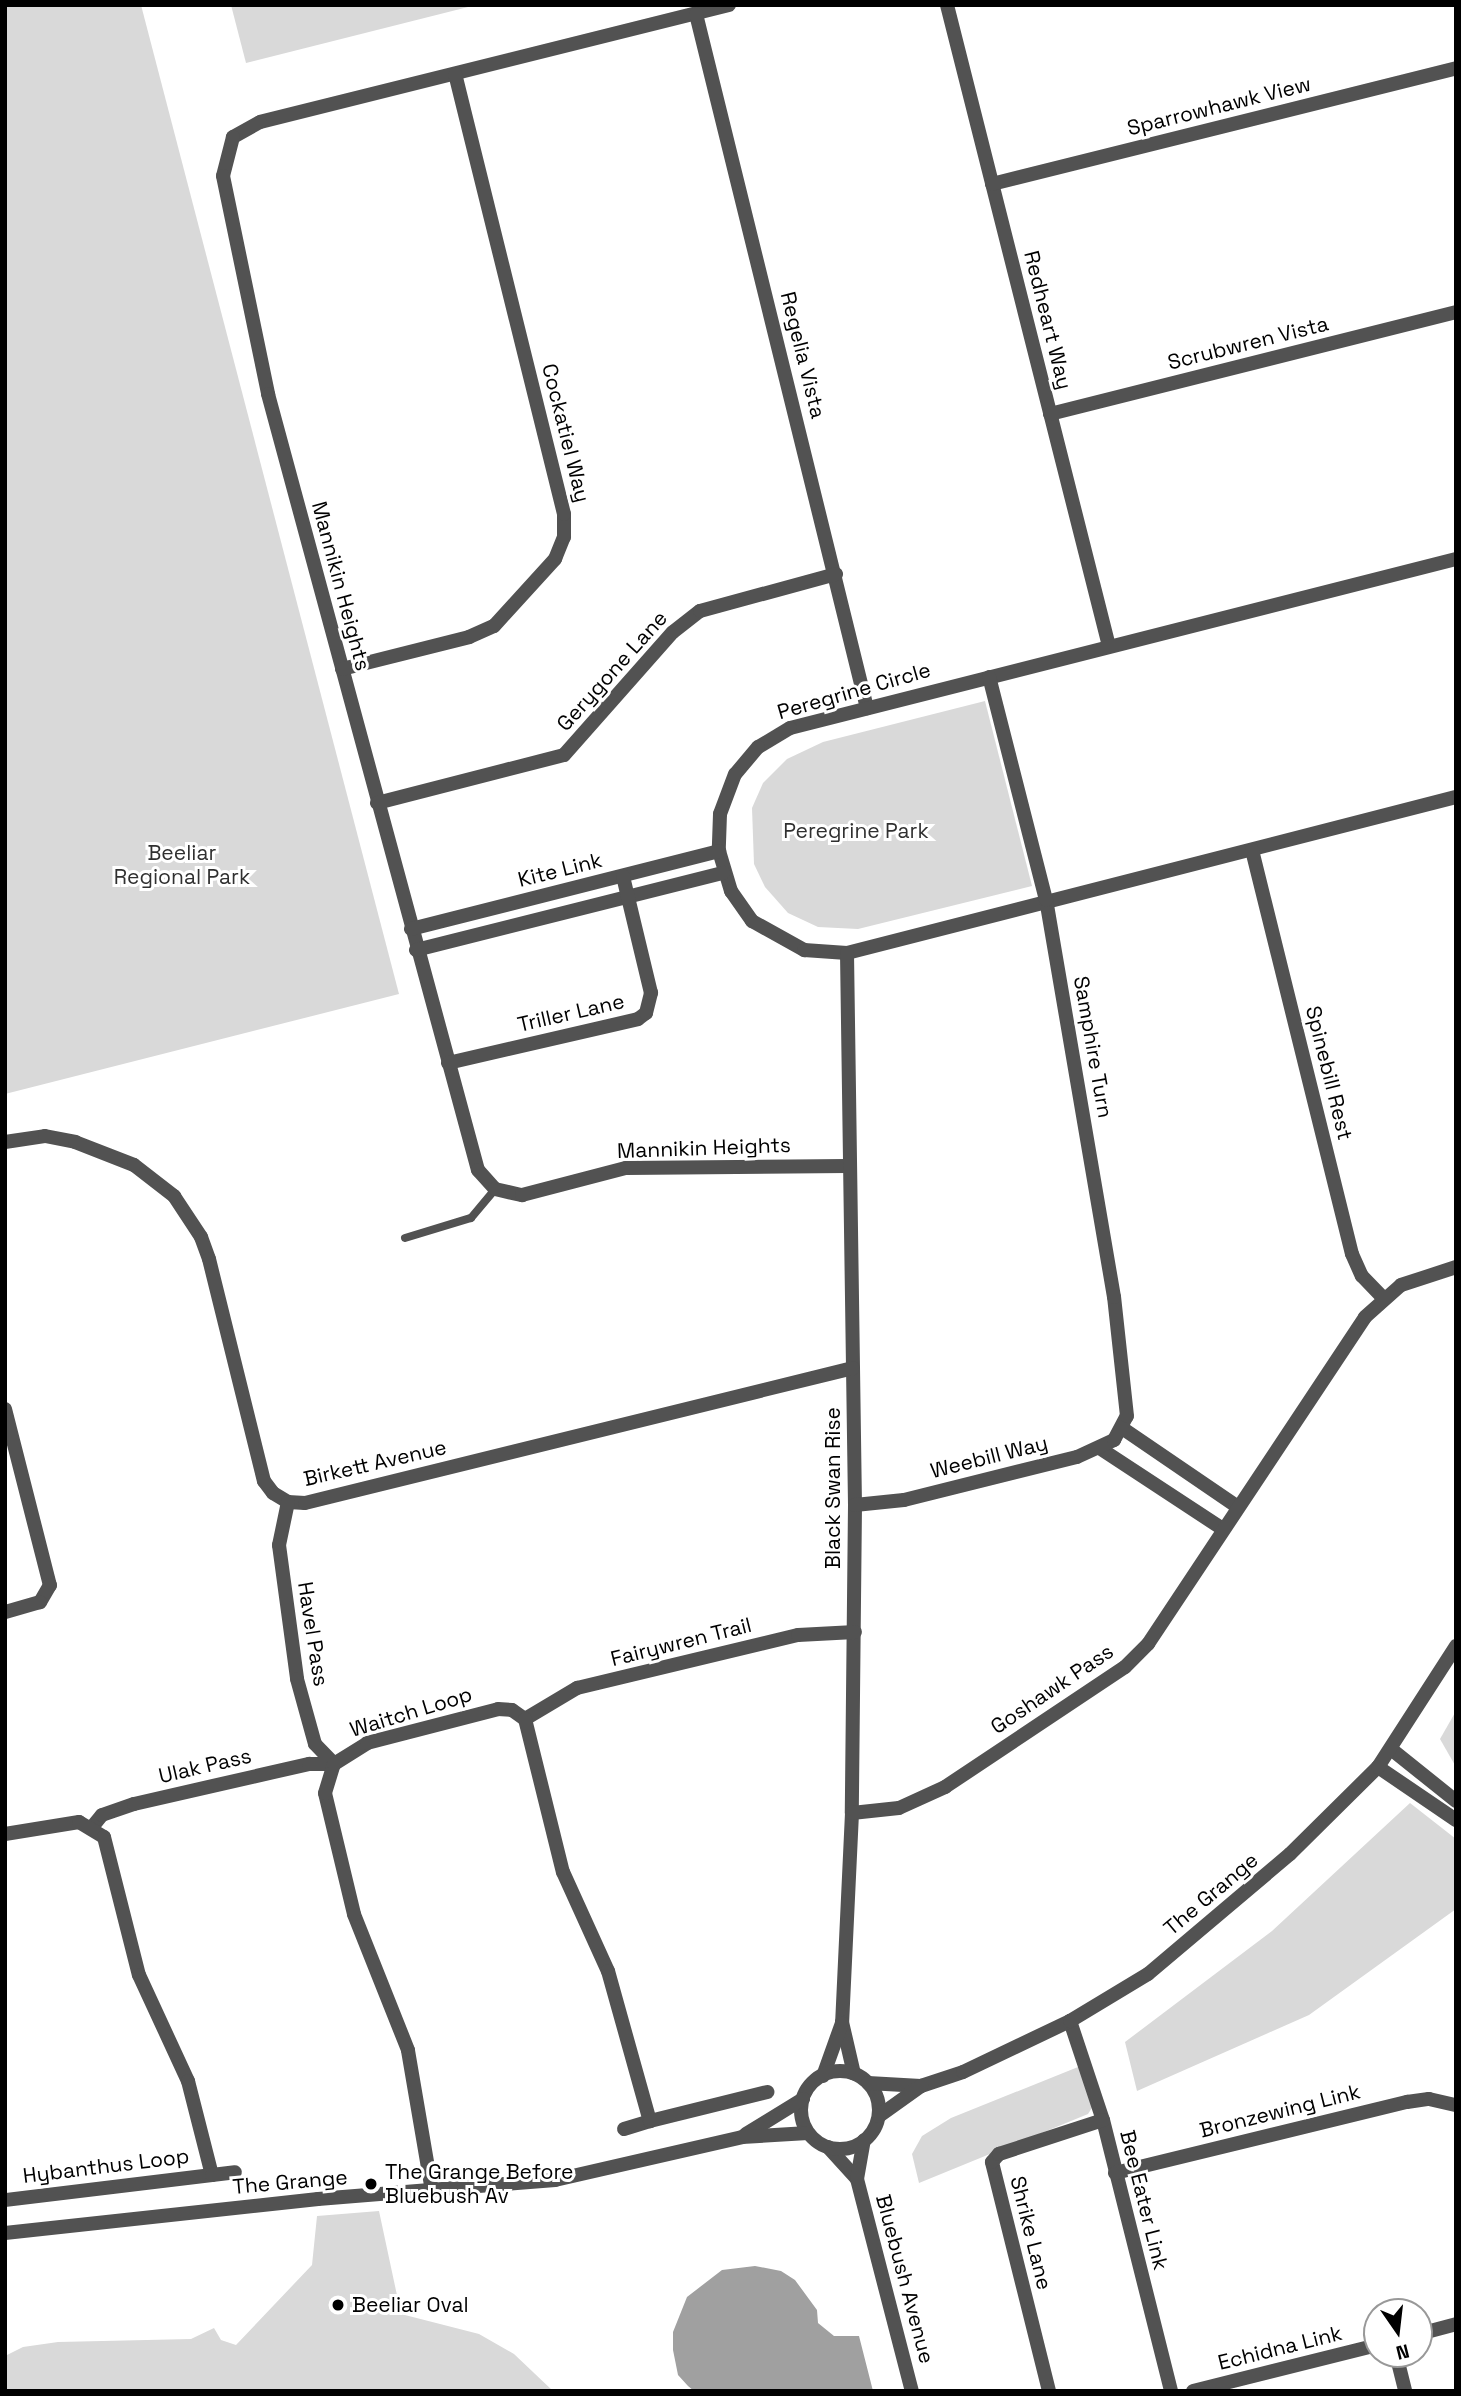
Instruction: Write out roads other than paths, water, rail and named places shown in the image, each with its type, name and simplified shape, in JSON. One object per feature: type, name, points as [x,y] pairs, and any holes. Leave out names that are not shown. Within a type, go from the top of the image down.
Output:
[{"type":"street","name":"Mannikin Heights","points":[[729,5],[260,122],[233,137],[224,159],[237,261],[268,394],[471,1156],[495,1189],[522,1195],[626,1168],[847,1166]]},
{"type":"street","name":"Redheart Way","points":[[947,5],[1109,646]]},
{"type":"street","name":"Regelia Vista","points":[[696,14],[867,708]]},
{"type":"street","name":"Sparrowhawk View","points":[[992,184],[1456,68]]},
{"type":"street","name":"Cockatiel Way","points":[[342,669],[469,637],[494,626],[540,578],[564,537],[564,514],[456,74]]},
{"type":"street","name":"Scrubwren Vista","points":[[1050,414],[1456,312]]},
{"type":"street","name":"Peregrine Circle","points":[[1456,559],[790,728],[758,747],[735,774],[726,795],[719,850],[723,873],[741,908],[769,933],[804,950],[847,953],[1456,797]]},
{"type":"street","name":"Gerygone Lane","points":[[377,803],[564,755],[673,632],[699,611],[836,574]]},
{"type":"street","name":"Samphire Turn","points":[[989,677],[1046,900],[1126,1383],[1127,1416],[1122,1428]]},
{"type":"street","name":"Kite Link","points":[[411,929],[719,850]]},
{"type":"street","name":"Spinebill Rest","points":[[1252,850],[1352,1254],[1362,1276],[1383,1298]]},
{"type":"street","name":"Kite Link","points":[[416,950],[723,873]]},
{"type":"street","name":"Triller Lane","points":[[448,1063],[638,1019],[646,1013],[651,993],[623,876]]},
{"type":"street","name":"Black Swan Rise","points":[[847,953],[847,1166],[853,1368],[855,1632],[852,1813],[842,2022],[854,2074]]},
{"type":"street","name":"Birkett Avenue","points":[[5,1142],[45,1136],[75,1142],[134,1165],[174,1196],[201,1237],[209,1259],[264,1481],[273,1493],[288,1502],[305,1503],[853,1368]]},
{"type":"street","name":"Goshawk Pass","points":[[852,1813],[899,1808],[945,1787],[1125,1667],[1148,1644],[1223,1529],[1383,1298],[1420,1275],[1456,1266]]},
{"type":"street","points":[[5,1409],[50,1585],[46,1597],[5,1612]]},
{"type":"street","points":[[1223,1529],[1101,1449],[1122,1428],[1238,1507]]},
{"type":"street","name":"Weebill Way","points":[[855,1505],[904,1500],[1101,1449]]},
{"type":"street","name":"Havel Pass","points":[[288,1502],[279,1545],[297,1679],[315,1744],[334,1764]]},
{"type":"street","name":"Fairywren Trail","points":[[525,1719],[577,1688],[798,1635],[855,1632]]},
{"type":"street","name":"The Grange","points":[[879,2116],[921,2085],[1001,2056],[1070,2021],[1148,1974],[1229,1909],[1378,1767],[1456,1646]]},
{"type":"street","name":"Waitch Loop","points":[[432,2191],[408,2050],[354,1914],[325,1793],[334,1764],[367,1743],[483,1711],[505,1708],[525,1719]]},
{"type":"street","points":[[525,1719],[563,1872],[608,1971],[650,2121]]},
{"type":"street","points":[[1391,1749],[1456,1801]]},
{"type":"street","name":"Ulak Pass","points":[[93,1826],[102,1815],[134,1804],[309,1764],[334,1764]]},
{"type":"street","points":[[1378,1767],[1456,1820]]},
{"type":"street","points":[[5,1834],[61,1822],[93,1826]]},
{"type":"street","name":"Hybanthus Loop","points":[[93,1826],[110,1850],[139,1975],[185,2072],[212,2175]]},
{"type":"street","name":"Bee Eater Link","points":[[1070,2021],[1103,2120],[1171,2391]]},
{"type":"street","name":"Black Swan Rise","points":[[822,2076],[842,2022]]},
{"type":"street","points":[[854,2074],[868,2083],[875,2093],[879,2116],[864,2141],[847,2149],[828,2147],[808,2133],[802,2117],[803,2099],[822,2076],[854,2074]]},
{"type":"street","name":"The Grange","points":[[868,2083],[921,2085]]},
{"type":"street","points":[[624,2129],[767,2092]]},
{"type":"street","name":"The Grange","points":[[742,2137],[803,2099]]},
{"type":"street","name":"Bronzewing Link","points":[[1115,2173],[1407,2102],[1429,2099],[1456,2105]]},
{"type":"street","name":"Shrike Lane","points":[[1049,2391],[992,2162],[999,2154],[1103,2120]]},
{"type":"street","name":"The Grange","points":[[5,2233],[555,2180],[742,2137],[808,2133]]},
{"type":"street","name":"Bluebush Avenue","points":[[864,2141],[857,2179],[912,2391]]},
{"type":"street","name":"Bluebush Avenue","points":[[828,2147],[857,2179]]},
{"type":"street","name":"Hybanthus Loop","points":[[5,2200],[235,2172]]},
{"type":"street","points":[[1433,2330],[1456,2324]]},
{"type":"street","name":"Echidna Link","points":[[1193,2391],[1363,2349]]},
{"type":"street","points":[[1399,2368],[1405,2391]]},
{"type":"lane","points":[[405,1238],[471,1218],[495,1189]]},
{"type":"place","name":"The Grange Before Bluebush Av","points":[[371,2184]]},
{"type":"place","name":"Beeliar Oval","points":[[338,2305]]},
{"type":"park label","name":"Peregrine Park","points":[[856,831]]},
{"type":"park label","name":"Beeliar Regional Park","points":[[182,865]]}]
